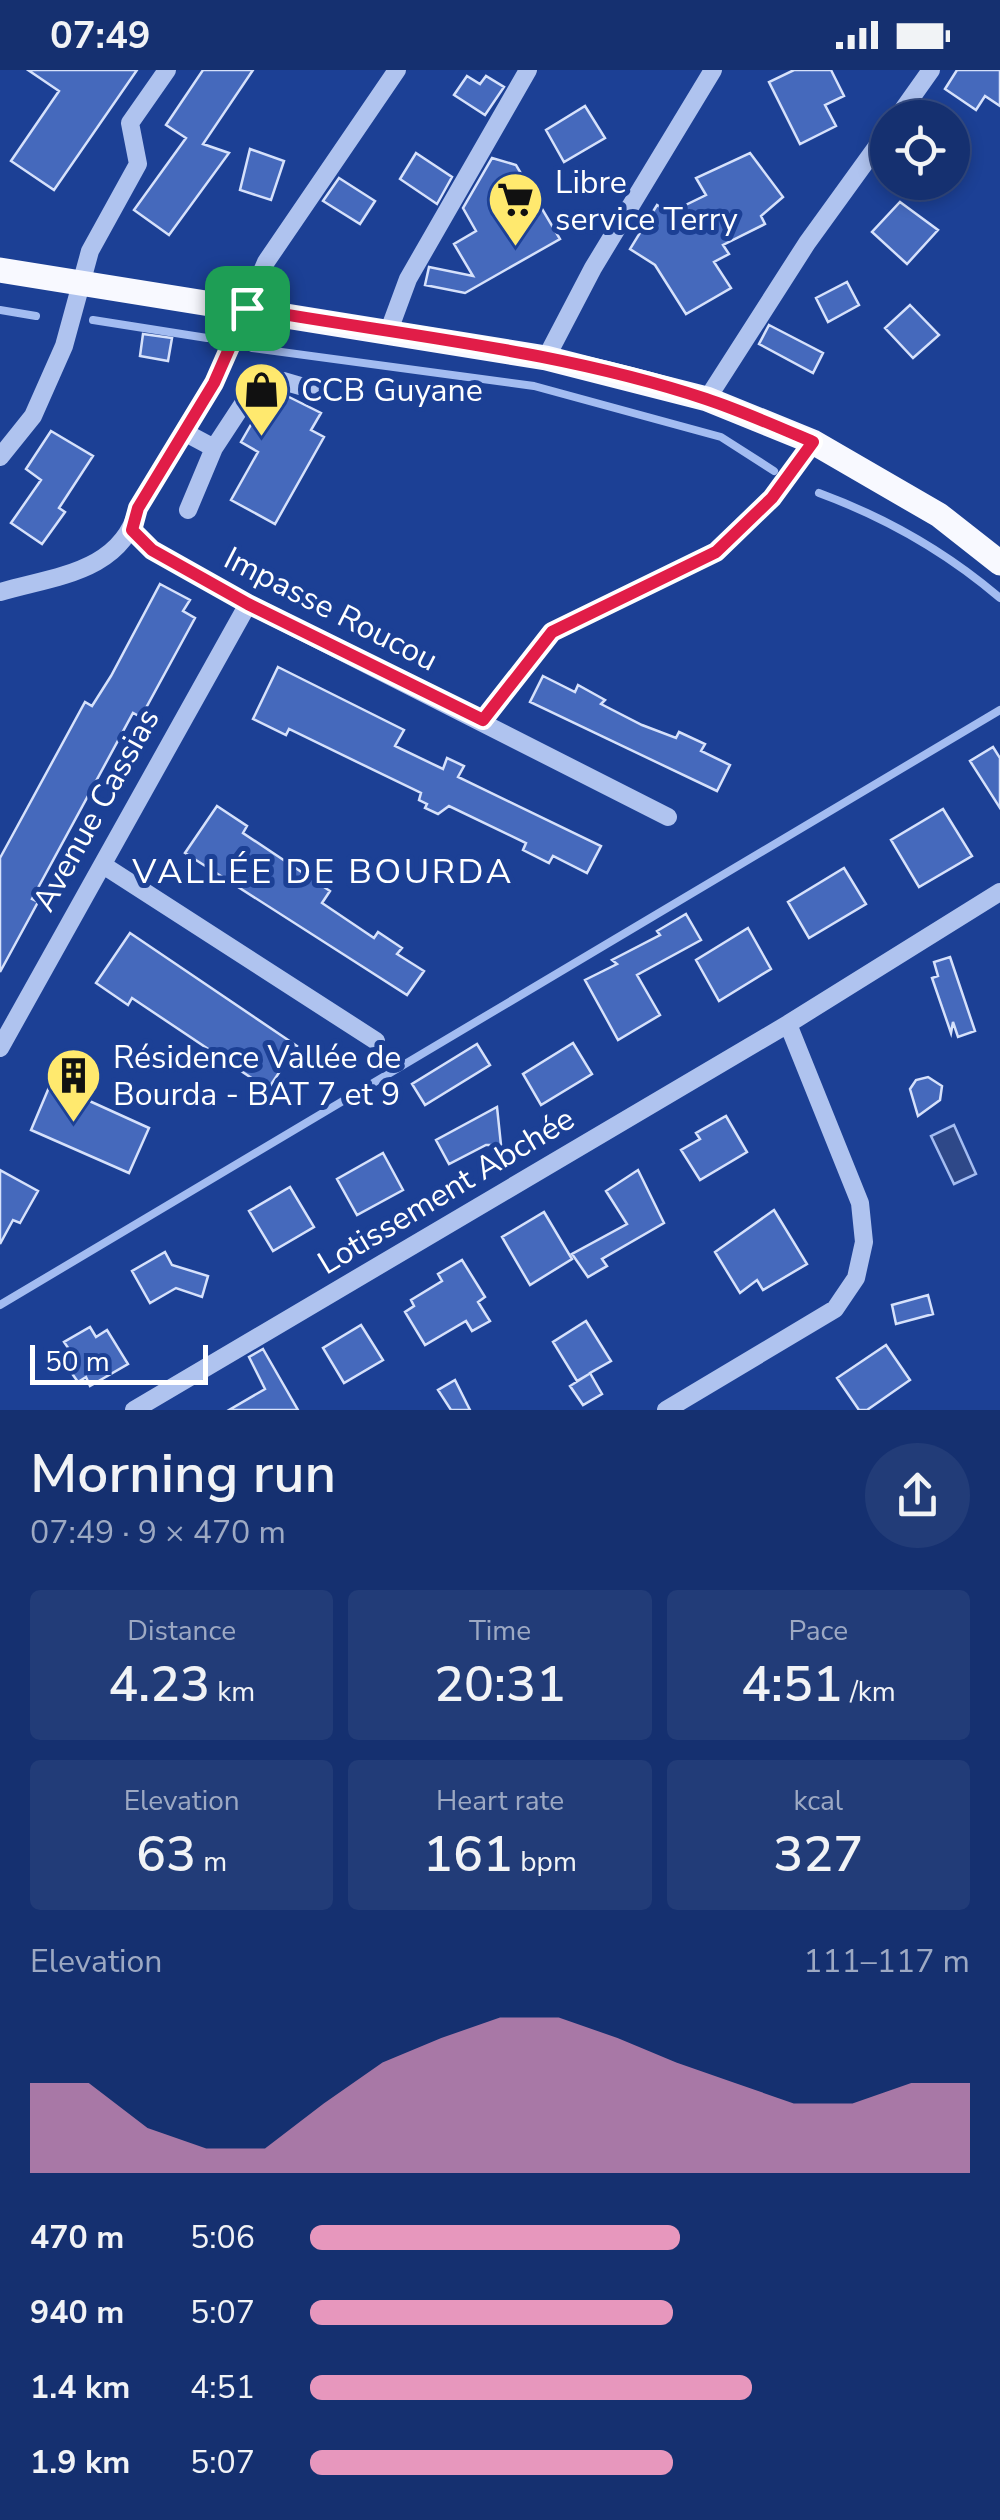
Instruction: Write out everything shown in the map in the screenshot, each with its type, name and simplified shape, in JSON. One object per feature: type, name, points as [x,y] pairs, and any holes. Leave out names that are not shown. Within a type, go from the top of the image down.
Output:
[{"type":"main road","points":[[0,270],[546,358],[707,399],[813,442],[939,515],[1000,563]]},
{"type":"street","points":[[0,457],[33,416],[64,346],[90,250],[138,164],[130,124],[167,70]]},
{"type":"street","points":[[0,592],[96,565],[112,554],[132,530],[138,508],[214,383],[266,262],[396,70]]},
{"type":"street","points":[[388,333],[408,279],[528,70]]},
{"type":"street","points":[[546,358],[593,268],[713,70]]},
{"type":"street","points":[[910,100],[931,70]]},
{"type":"street","points":[[707,399],[806,243],[870,156]]},
{"type":"street","points":[[188,510],[214,448],[256,384],[283,381],[314,390]]},
{"type":"street","points":[[184,432],[214,448]]},
{"type":"street","points":[[483,720],[552,632],[716,552],[772,498],[813,442]]},
{"type":"street","name":"Impasse Roucou","points":[[132,530],[152,550],[248,604],[668,817]]},
{"type":"street","name":"Avenue Cassias","points":[[0,1048],[248,604]]},
{"type":"street","points":[[103,865],[376,1041]]},
{"type":"street","name":"Lotissement Abchée","points":[[134,1410],[788,1024],[1000,892]]},
{"type":"street","points":[[666,1410],[835,1309],[856,1278],[864,1242],[860,1203],[788,1024]]},
{"type":"water","points":[[954,1125],[976,1174],[954,1184],[931,1136]]},
{"type":"building","points":[[28,70],[137,70],[54,190],[11,161],[59,91]]},
{"type":"building","points":[[203,70],[253,70],[203,144],[229,153],[169,235],[134,210],[186,138],[166,125]]},
{"type":"building","points":[[794,70],[831,70],[844,96],[825,105],[836,126],[800,144],[769,82]]},
{"type":"building","points":[[957,70],[1000,70],[1000,106],[985,96],[976,110],[970,106],[970,100],[961,100],[945,89]]},
{"type":"building","points":[[467,76],[480,84],[486,76],[504,87],[485,115],[454,95]]},
{"type":"building","points":[[585,106],[605,138],[564,162],[546,130]]},
{"type":"building","points":[[250,149],[284,161],[271,200],[240,190]]},
{"type":"building","points":[[416,153],[452,177],[437,204],[400,179]]},
{"type":"building","points":[[750,153],[783,197],[761,216],[765,224],[723,245],[729,254],[714,262],[731,288],[686,314],[655,265],[630,249],[657,205],[669,213],[706,195],[696,178]]},
{"type":"building","points":[[492,158],[516,165],[560,239],[465,293],[425,285],[429,267],[473,276],[454,244],[476,231],[463,208]]},
{"type":"building","points":[[339,178],[375,201],[360,224],[323,201]]},
{"type":"building","points":[[900,202],[938,230],[907,264],[872,232]]},
{"type":"building","points":[[847,282],[859,305],[828,322],[816,298]]},
{"type":"building","points":[[910,305],[939,335],[913,358],[885,328]]},
{"type":"building","points":[[769,325],[823,353],[813,373],[759,344]]},
{"type":"building","points":[[143,334],[172,338],[168,361],[140,356]]},
{"type":"building","points":[[285,395],[321,413],[311,430],[324,437],[275,524],[231,500],[258,452],[241,442],[264,402]]},
{"type":"building","points":[[51,431],[93,456],[59,508],[65,512],[42,544],[11,523],[41,480],[26,469]]},
{"type":"building","points":[[160,584],[190,600],[183,611],[195,618],[141,717],[133,713],[32,899],[38,902],[0,972],[0,858],[85,702],[92,706]]},
{"type":"building","points":[[278,667],[404,730],[395,746],[443,769],[447,758],[464,766],[458,777],[601,846],[587,873],[553,856],[549,863],[523,850],[526,843],[449,806],[438,814],[425,808],[427,804],[419,800],[421,793],[289,729],[286,735],[253,719]]},
{"type":"building","points":[[543,676],[575,692],[578,685],[605,700],[601,704],[642,725],[676,738],[679,732],[705,744],[701,751],[730,765],[717,791],[530,702]]},
{"type":"building","points":[[993,747],[1000,758],[1000,808],[970,761]]},
{"type":"building","points":[[217,806],[247,826],[243,833],[330,891],[322,903],[374,938],[378,932],[402,948],[397,954],[424,971],[407,995],[185,853]]},
{"type":"building","points":[[943,809],[972,856],[919,887],[891,840]]},
{"type":"building","points":[[844,868],[866,904],[809,938],[788,902]]},
{"type":"building","points":[[686,914],[701,940],[637,975],[660,1015],[618,1040],[585,980],[617,964],[612,960],[660,935],[657,931]]},
{"type":"building","points":[[748,928],[771,969],[719,1001],[696,960]]},
{"type":"building","points":[[130,933],[297,1046],[268,1089],[132,998],[128,1005],[96,983]]},
{"type":"building","points":[[950,957],[975,1031],[958,1037],[953,1022],[951,1033],[932,978],[938,976],[934,962]]},
{"type":"building","points":[[573,1043],[592,1074],[541,1105],[523,1074]]},
{"type":"building","points":[[477,1044],[490,1065],[425,1105],[412,1084]]},
{"type":"building","points":[[928,1077],[942,1086],[940,1100],[918,1116],[910,1089],[916,1080]]},
{"type":"building","name":"Résidence Vallée de Bourda - BAT 7 et 9","points":[[53,1078],[87,1093],[85,1099],[149,1128],[129,1173],[31,1130]]},
{"type":"building","points":[[497,1107],[501,1145],[486,1145],[449,1164],[436,1140]]},
{"type":"building","points":[[726,1116],[747,1152],[700,1180],[681,1150],[700,1139],[696,1133]]},
{"type":"building","points":[[383,1153],[403,1190],[357,1215],[337,1179]]},
{"type":"building","points":[[0,1170],[38,1191],[20,1223],[13,1220],[0,1244]]},
{"type":"building","points":[[638,1170],[664,1223],[602,1259],[607,1266],[588,1277],[572,1254],[627,1224],[606,1191]]},
{"type":"building","points":[[290,1187],[314,1227],[273,1251],[249,1211]]},
{"type":"building","points":[[774,1210],[807,1264],[763,1290],[757,1280],[740,1293],[715,1252]]},
{"type":"building","points":[[544,1212],[572,1259],[530,1285],[502,1237]]},
{"type":"building","points":[[165,1252],[172,1265],[208,1276],[202,1297],[176,1288],[150,1303],[132,1271]]},
{"type":"building","points":[[462,1260],[485,1297],[478,1302],[490,1321],[472,1331],[466,1321],[425,1345],[405,1312],[414,1306],[411,1300],[442,1281],[438,1274]]},
{"type":"building","points":[[928,1295],[933,1314],[896,1324],[892,1305]]},
{"type":"building","points":[[586,1321],[611,1361],[590,1373],[602,1394],[583,1405],[570,1386],[589,1374],[577,1381],[553,1342]]},
{"type":"building","points":[[361,1325],[383,1360],[344,1383],[323,1348]]},
{"type":"building","points":[[90,1327],[96,1337],[107,1330],[128,1364],[90,1386],[86,1377],[78,1382],[61,1358],[71,1352],[64,1342]]},
{"type":"building","points":[[886,1345],[910,1380],[867,1410],[859,1410],[837,1378]]},
{"type":"building","points":[[263,1349],[298,1410],[229,1410],[265,1389],[249,1357]]},
{"type":"building","points":[[455,1380],[470,1410],[451,1410],[438,1390]]},
{"type":"waterway","points":[[0,310],[36,316]]},
{"type":"waterway","points":[[93,320],[207,338]]},
{"type":"waterway","points":[[252,348],[534,386],[721,437],[774,471]]},
{"type":"waterway","points":[[819,493],[914,537],[1000,598]]},
{"type":"waterway","points":[[0,1305],[1000,710]]},
{"type":"place","name":"Libre service Terry","points":[[516,249]]},
{"type":"place","name":"CCB Guyane","points":[[262,439]]},
{"type":"place","name":"Résidence Vallée de Bourda - BAT 7 et 9","points":[[74,1124]]},
{"type":"district","name":"VALLÉE DE BOURDA","points":[[323,871]]},
{"type":"route","points":[[247,308],[546,358],[707,399],[813,442],[772,498],[716,552],[552,632],[483,720],[248,604],[152,550],[132,530],[138,508],[214,383],[247,308]]}]
